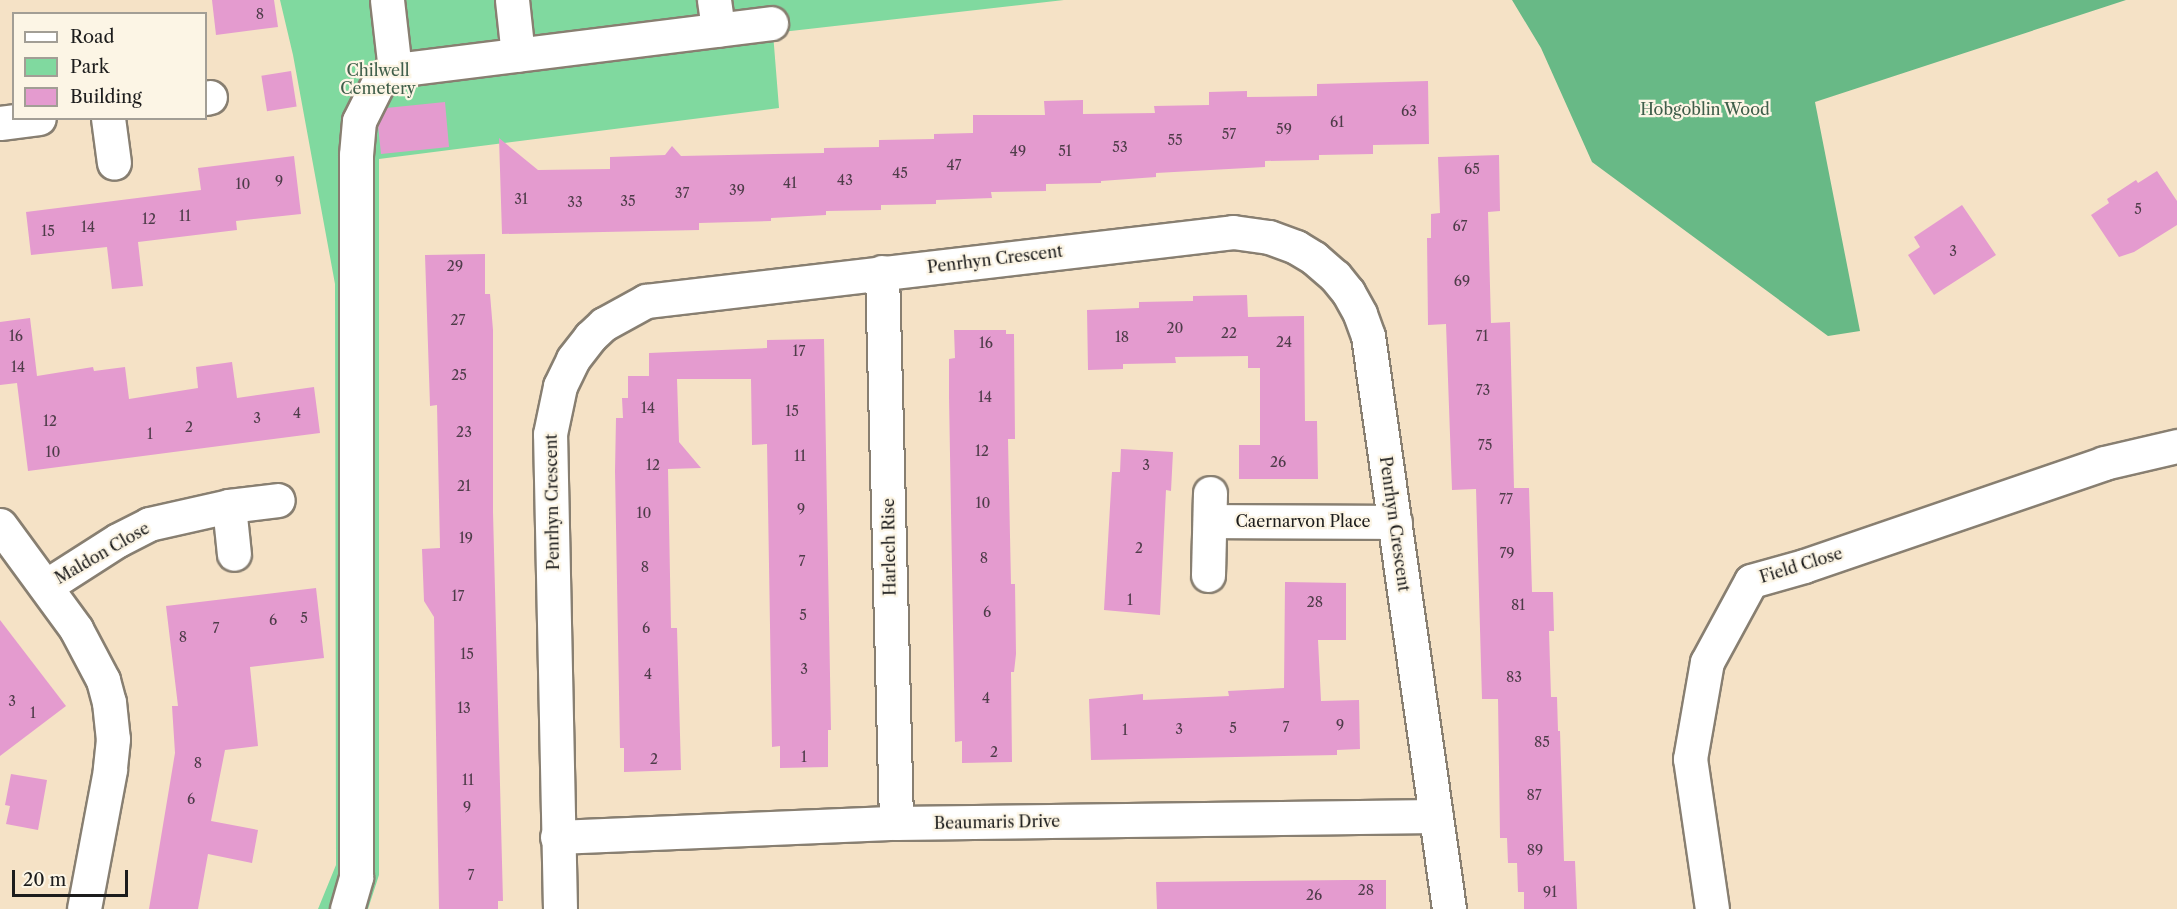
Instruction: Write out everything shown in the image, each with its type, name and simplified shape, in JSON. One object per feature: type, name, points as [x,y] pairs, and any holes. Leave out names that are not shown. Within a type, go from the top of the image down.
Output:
[{"type":"street","points":[[387,0],[395,70]]},
{"type":"street","points":[[512,0],[518,55]]},
{"type":"street","points":[[347,909],[356,877],[356,154],[359,122],[380,79],[395,70],[518,55],[716,15],[771,23]]},
{"type":"street","points":[[0,123],[23,120]]},
{"type":"street","points":[[108,120],[114,164]]},
{"type":"street","name":"Penrhyn Crescent","points":[[560,909],[550,434],[560,386],[573,359],[603,324],[646,301],[1233,232],[1269,237],[1296,247],[1335,276],[1360,314],[1368,336],[1449,909]]},
{"type":"street","name":"Harlech Rise","points":[[882,272],[896,823]]},
{"type":"street","name":"Field Close","points":[[1712,909],[1690,759],[1707,662],[1751,581],[1804,566],[2104,463],[2177,446]]},
{"type":"street","name":"Maldon Close","points":[[46,586],[118,540],[149,524],[229,506],[278,500]]},
{"type":"street","points":[[229,506],[234,554]]},
{"type":"street","name":"Caernarvon Place","points":[[1208,575],[1210,507],[1395,522]]},
{"type":"street","points":[[0,525],[76,629],[103,680],[111,718],[110,770],[84,909]]},
{"type":"street","name":"Beaumaris Drive","points":[[557,837],[896,823],[1436,816]]},
{"type":"green space","name":"Chilwell Cemetery","points":[[280,0],[1064,0],[773,33],[779,108],[379,159],[379,875],[368,909],[318,909],[336,865],[335,284],[293,55]]},
{"type":"green space","name":"Hobgoblin Wood","points":[[1512,0],[2126,0],[1815,102],[1860,331],[1828,336],[1592,162],[1541,48]]},
{"type":"building","points":[[212,0],[274,0],[278,27],[216,35]]},
{"type":"building","points":[[291,71],[297,107],[267,111],[261,76]]},
{"type":"building","points":[[1428,81],[1429,144],[1373,145],[1373,154],[1319,155],[1319,160],[1265,161],[1265,167],[1156,173],[1156,177],[1101,181],[1101,183],[1046,184],[1046,191],[991,192],[992,198],[936,200],[936,204],[881,205],[881,210],[826,211],[826,215],[771,218],[771,221],[699,223],[699,230],[502,234],[499,138],[538,170],[610,169],[610,157],[665,155],[672,146],[681,156],[824,153],[824,148],[879,147],[879,140],[934,139],[934,134],[973,133],[973,115],[1045,115],[1044,101],[1083,100],[1083,114],[1155,113],[1154,106],[1209,105],[1209,92],[1247,91],[1247,97],[1317,96],[1317,84]]},
{"type":"building","points":[[445,102],[449,147],[381,154],[378,125],[386,108]]},
{"type":"building","points":[[1499,155],[1500,211],[1488,212],[1491,323],[1510,322],[1514,488],[1529,488],[1532,592],[1553,592],[1554,631],[1549,631],[1551,697],[1557,697],[1558,731],[1560,731],[1564,861],[1575,861],[1577,909],[1524,909],[1524,892],[1518,892],[1517,863],[1508,863],[1507,838],[1500,838],[1498,699],[1482,699],[1476,489],[1452,490],[1446,324],[1428,325],[1427,238],[1431,238],[1431,214],[1440,213],[1438,157]]},
{"type":"building","points":[[294,156],[301,214],[236,221],[237,230],[138,242],[143,286],[112,289],[107,247],[31,255],[26,212],[201,190],[198,168]]},
{"type":"building","points":[[2157,171],[2177,201],[2177,225],[2134,252],[2119,257],[2091,215],[2109,203],[2107,199],[2136,180],[2138,183]]},
{"type":"building","points":[[1962,205],[1996,255],[1934,295],[1908,255],[1920,247],[1914,237]]},
{"type":"building","points":[[485,254],[485,294],[490,294],[493,330],[493,512],[503,901],[498,901],[498,909],[439,909],[434,617],[424,601],[422,549],[440,548],[437,405],[430,406],[425,255]]},
{"type":"building","points":[[1247,295],[1248,317],[1304,316],[1305,421],[1317,421],[1318,479],[1239,479],[1239,445],[1260,445],[1260,368],[1248,368],[1248,356],[1175,357],[1176,363],[1123,364],[1123,369],[1088,370],[1087,310],[1139,308],[1139,302],[1193,301],[1193,296]]},
{"type":"building","points":[[30,318],[37,376],[93,367],[94,371],[125,367],[129,399],[198,388],[196,367],[232,362],[237,398],[314,387],[320,433],[28,471],[17,383],[0,385],[0,322]]},
{"type":"building","points":[[954,330],[1006,330],[1006,334],[1014,334],[1015,439],[1008,439],[1011,584],[1015,584],[1016,654],[1014,672],[1011,672],[1012,762],[962,763],[962,741],[955,742],[949,397],[949,359],[955,358]]},
{"type":"building","points":[[824,339],[831,730],[828,730],[828,767],[780,768],[780,746],[772,747],[767,444],[752,445],[751,379],[677,379],[679,442],[701,468],[668,469],[671,628],[677,628],[681,770],[624,772],[624,748],[620,748],[615,471],[616,418],[623,418],[622,398],[628,398],[628,376],[649,376],[649,353],[767,348],[767,340]]},
{"type":"building","points":[[1121,449],[1173,452],[1171,491],[1166,490],[1160,615],[1104,610],[1112,472],[1120,472]]},
{"type":"building","points":[[1285,582],[1346,583],[1346,640],[1318,640],[1321,701],[1359,700],[1360,749],[1337,750],[1337,755],[1091,760],[1089,699],[1143,694],[1143,700],[1229,696],[1228,691],[1284,688]]},
{"type":"building","points":[[316,588],[324,658],[250,667],[258,746],[225,750],[211,821],[258,830],[252,863],[208,854],[198,909],[149,909],[175,753],[172,706],[178,706],[166,606]]},
{"type":"building","points":[[0,620],[66,706],[0,756]]},
{"type":"building","points":[[11,774],[47,780],[38,830],[6,824],[10,806],[5,805]]},
{"type":"building","points":[[1386,880],[1386,909],[1157,909],[1156,882]]}]
